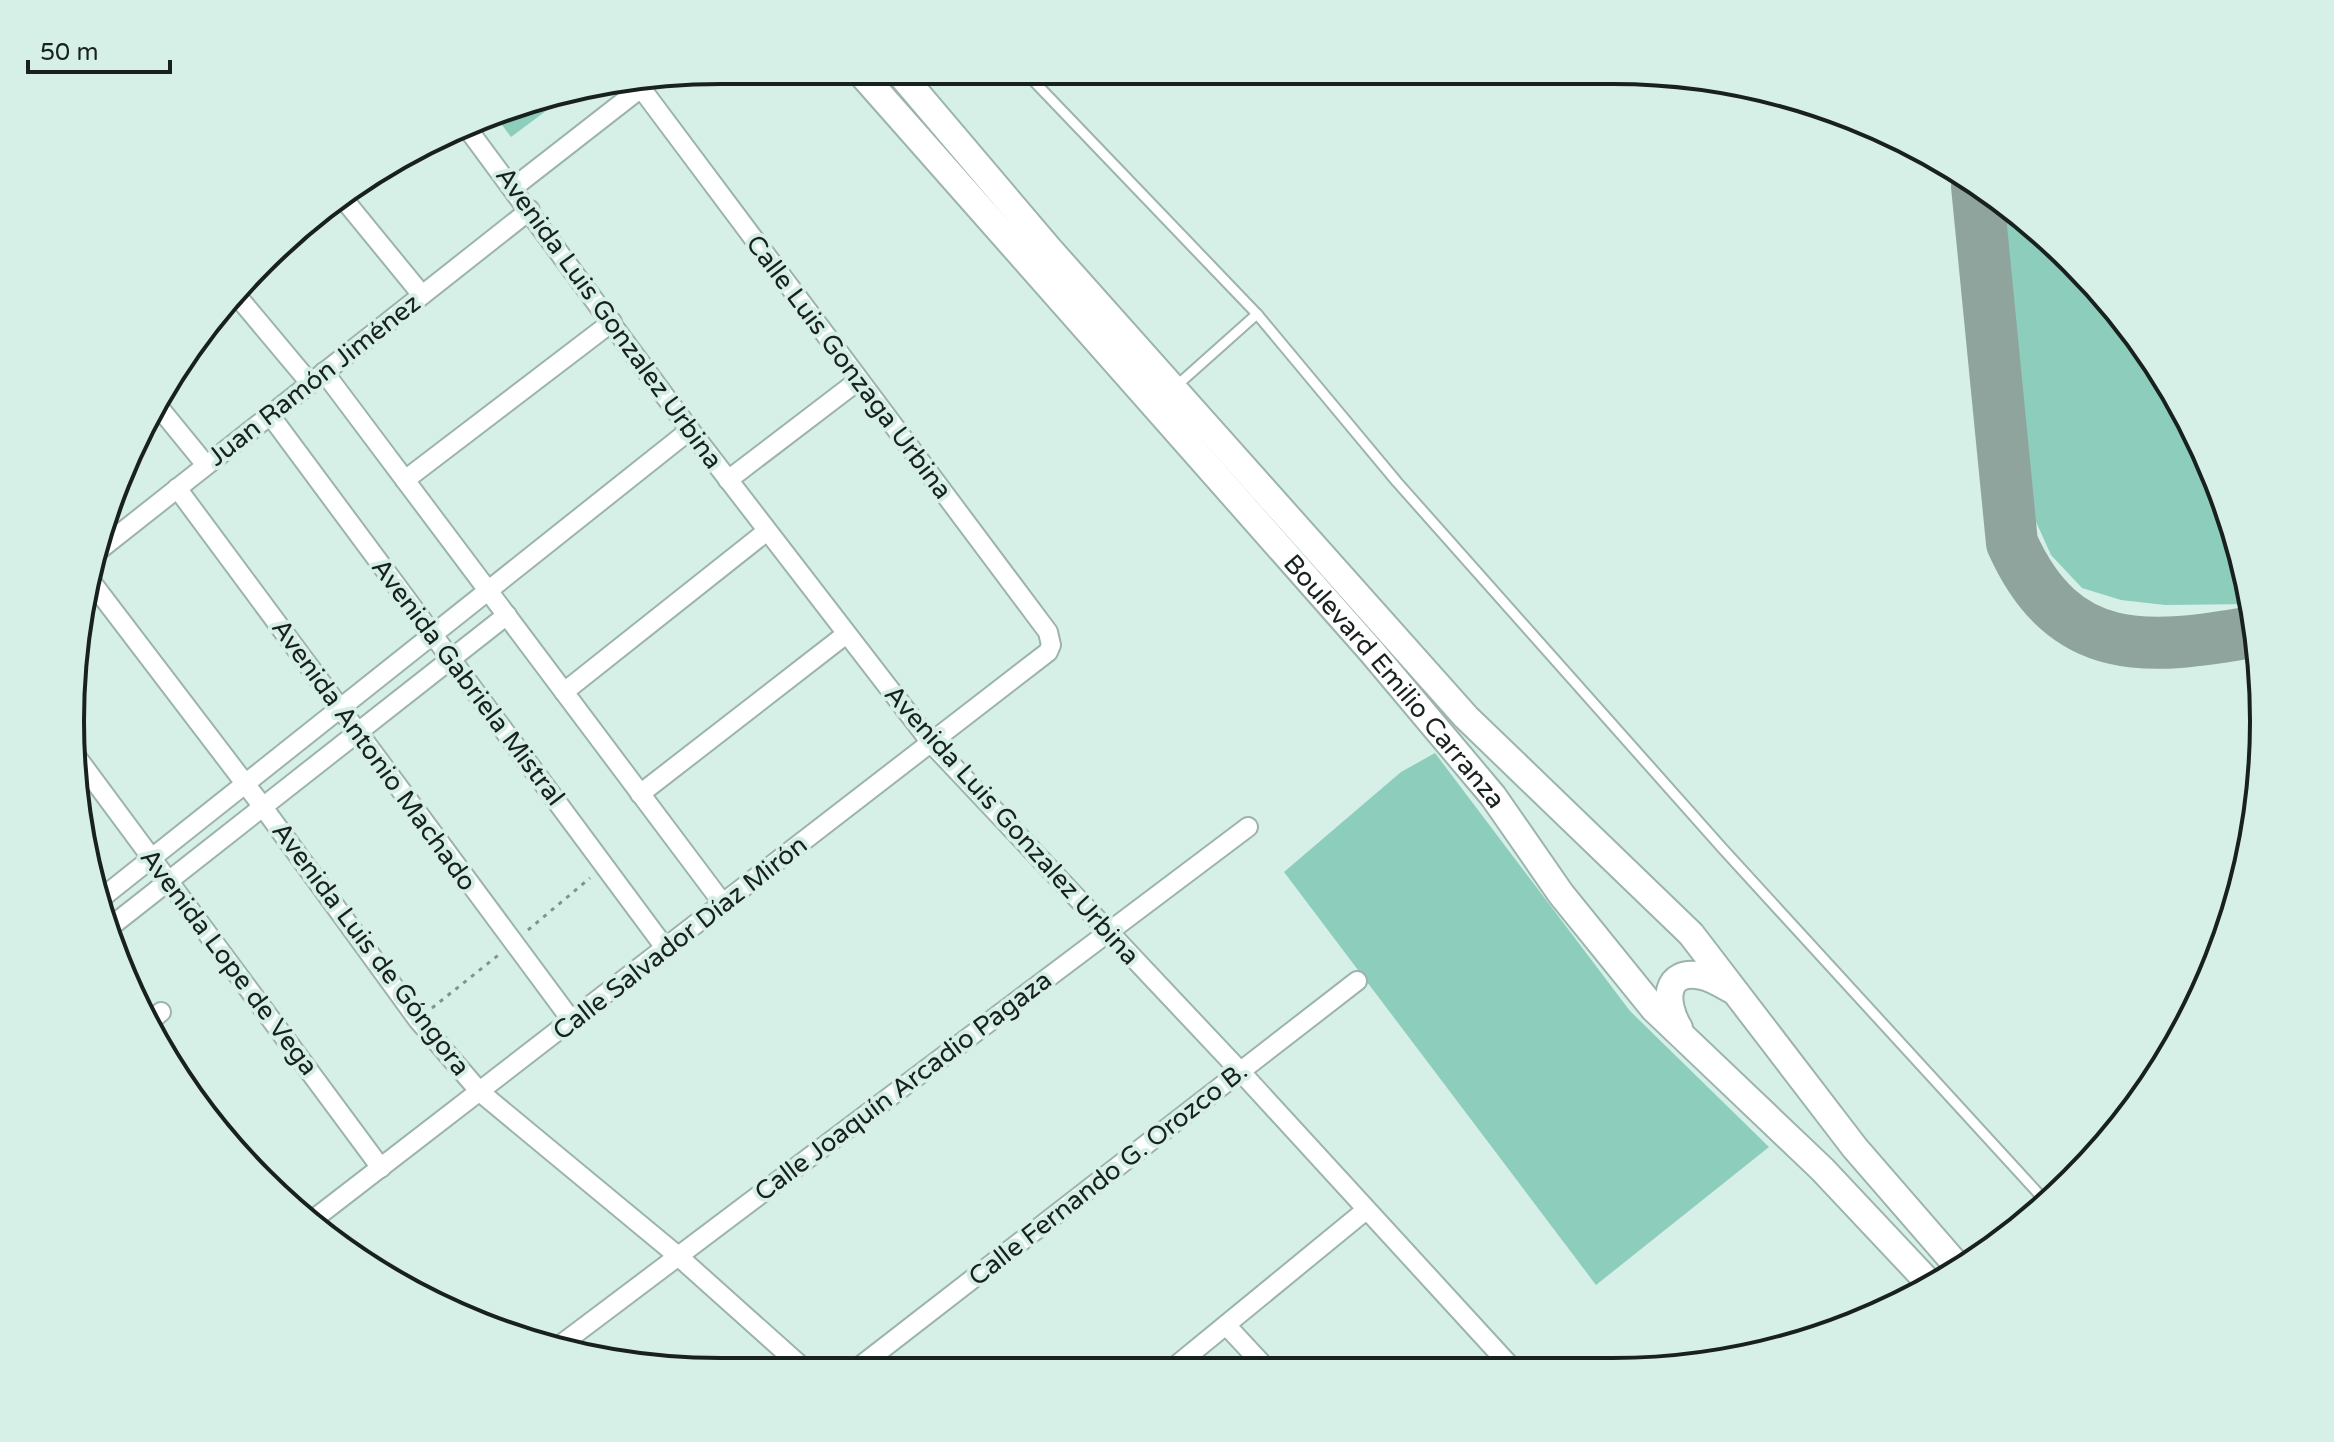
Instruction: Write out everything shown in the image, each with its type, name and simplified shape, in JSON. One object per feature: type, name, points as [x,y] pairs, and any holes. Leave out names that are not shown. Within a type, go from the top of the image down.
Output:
[{"type":"street","name":"Boulevard Emilio Carranza","points":[[871,84],[1466,717],[1691,934],[1855,1148],[1952,1260]]},
{"type":"street","name":"Boulevard Emilio Carranza","points":[[909,84],[1483,784],[1598,942],[1691,1048],[1718,1067],[1822,1169],[1924,1277]]},
{"type":"street","name":"Calle Luis Gonzaga Urbina","points":[[641,89],[1048,632],[1051,645],[1048,652]]},
{"type":"street","points":[[514,187],[635,90]]},
{"type":"street","name":"Avenida Luis Gonzalez Urbina","points":[[472,134],[514,187],[690,430],[932,744],[1240,1071],[1503,1358]]},
{"type":"street","points":[[348,205],[422,295]]},
{"type":"street","name":"Juan Ramón Jiménez","points":[[110,541],[530,210]]},
{"type":"street","points":[[242,301],[317,378],[405,480],[724,905]]},
{"type":"street","points":[[405,480],[612,322]]},
{"type":"street","points":[[728,480],[859,380]]},
{"type":"street","points":[[163,413],[206,465]]},
{"type":"street","name":"Avenida Gabriela Mistral","points":[[270,415],[666,949]]},
{"type":"street","points":[[108,893],[690,430]]},
{"type":"street","name":"Avenida Antonio Machado","points":[[177,488],[572,1021]]},
{"type":"street","points":[[564,692],[767,531]]},
{"type":"street","name":"Avenida Luis de Góngora","points":[[98,590],[263,807],[418,1020],[480,1092],[678,1256],[792,1358]]},
{"type":"street","points":[[117,922],[507,615]]},
{"type":"street","points":[[640,794],[845,635]]},
{"type":"street","name":"Calle Salvador Díaz Mirón","points":[[319,1215],[1048,652]]},
{"type":"street","name":"Avenida Lope de Vega","points":[[86,769],[381,1168]]},
{"type":"street","name":"Calle Joaquín Arcadio Pagaza","points":[[568,1339],[1248,827]]},
{"type":"street","points":[[1691,1048],[1669,1012],[1670,987],[1680,978],[1703,976],[1739,993]]},
{"type":"street","name":"Calle Fernando G. Orozco B.","points":[[871,1358],[1357,981]]},
{"type":"street","points":[[1186,1358],[1366,1210]]},
{"type":"street","points":[[1226,1325],[1257,1358]]},
{"type":"lane","points":[[1037,84],[1257,314],[1397,482],[1723,849],[2039,1194]]},
{"type":"lane","points":[[1163,397],[1257,314]]},
{"type":"green space","points":[[550,108],[511,137],[501,123]]},
{"type":"green space","points":[[1997,213],[2033,242],[2092,301],[2143,367],[2202,477],[2228,556],[2239,604],[2165,605],[2121,600],[2082,588],[2051,555],[2033,515],[2018,432]]},
{"type":"green space","points":[[1435,753],[1630,1011],[1769,1147],[1596,1285],[1284,872],[1401,772]]},
{"type":"taxiway","points":[[1978,199],[2012,543],[2033,581],[2057,608],[2083,627],[2113,638],[2145,643],[2180,642],[2244,633]]}]
